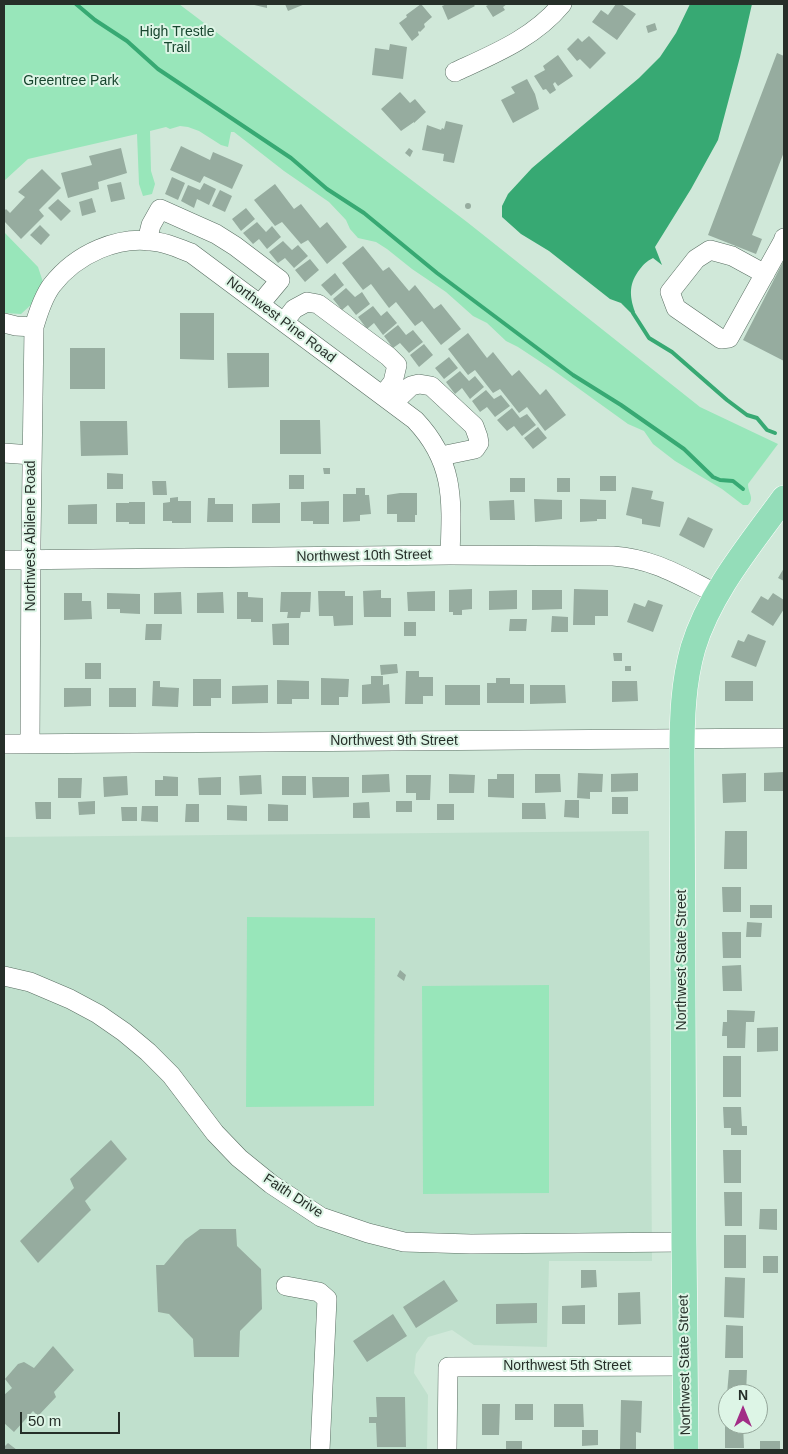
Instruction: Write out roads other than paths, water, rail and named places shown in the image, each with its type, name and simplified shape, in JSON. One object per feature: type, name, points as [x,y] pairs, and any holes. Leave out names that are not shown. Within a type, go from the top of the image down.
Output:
[{"type":"main road","name":"Northwest State Street","points":[[686,1450],[682,738],[685,687],[693,650],[703,621],[717,594],[784,498]]},
{"type":"street","points":[[456,72],[523,39],[548,19],[562,4]]},
{"type":"street","points":[[147,241],[151,224],[160,209],[216,234],[280,280],[260,304]]},
{"type":"street","points":[[192,255],[197,226]]},
{"type":"street","points":[[192,255],[216,234]]},
{"type":"street","points":[[765,274],[732,256],[710,250],[696,259],[670,292],[676,308],[721,338],[729,338],[765,274],[784,238]]},
{"type":"street","name":"Northwest Pine Road","points":[[34,328],[37,316],[52,285],[72,265],[106,246],[124,241],[157,242],[192,255],[388,399],[425,430],[441,456],[450,488],[450,556]]},
{"type":"street","points":[[284,322],[294,309],[307,302],[318,304],[388,356],[397,365],[388,399]]},
{"type":"street","points":[[4,323],[34,328]]},
{"type":"street","name":"Northwest Abilene Road","points":[[30,744],[34,328]]},
{"type":"street","points":[[388,399],[411,386],[419,384],[431,386],[474,426],[479,443],[475,449],[441,456]]},
{"type":"street","points":[[4,453],[32,455]]},
{"type":"street","name":"Northwest 10th Street","points":[[4,560],[450,556],[624,557],[655,564],[717,594]]},
{"type":"street","name":"Northwest 9th Street","points":[[4,744],[784,738]]},
{"type":"street","name":"Faith Drive","points":[[4,976],[30,982],[70,999],[98,1014],[124,1032],[172,1075],[215,1133],[239,1158],[271,1184],[321,1217],[368,1233],[404,1242],[471,1244],[684,1242]]},
{"type":"street","points":[[286,1286],[319,1292],[328,1298],[320,1450]]},
{"type":"street","name":"Northwest 5th Street","points":[[448,1450],[448,1367],[686,1366]]},
{"type":"waterway","points":[[76,4],[95,20],[127,41],[158,69],[291,158],[327,189],[364,213],[437,273],[573,375],[621,405],[684,449],[713,477],[720,480],[733,481],[743,489]]},
{"type":"waterway","points":[[633,313],[649,338],[672,352],[727,400],[747,415],[757,418],[767,430],[775,433]]},
{"type":"park label","name":"High Trestle Trail","points":[[177,40]]},
{"type":"park label","name":"Greentree Park","points":[[71,81]]}]
